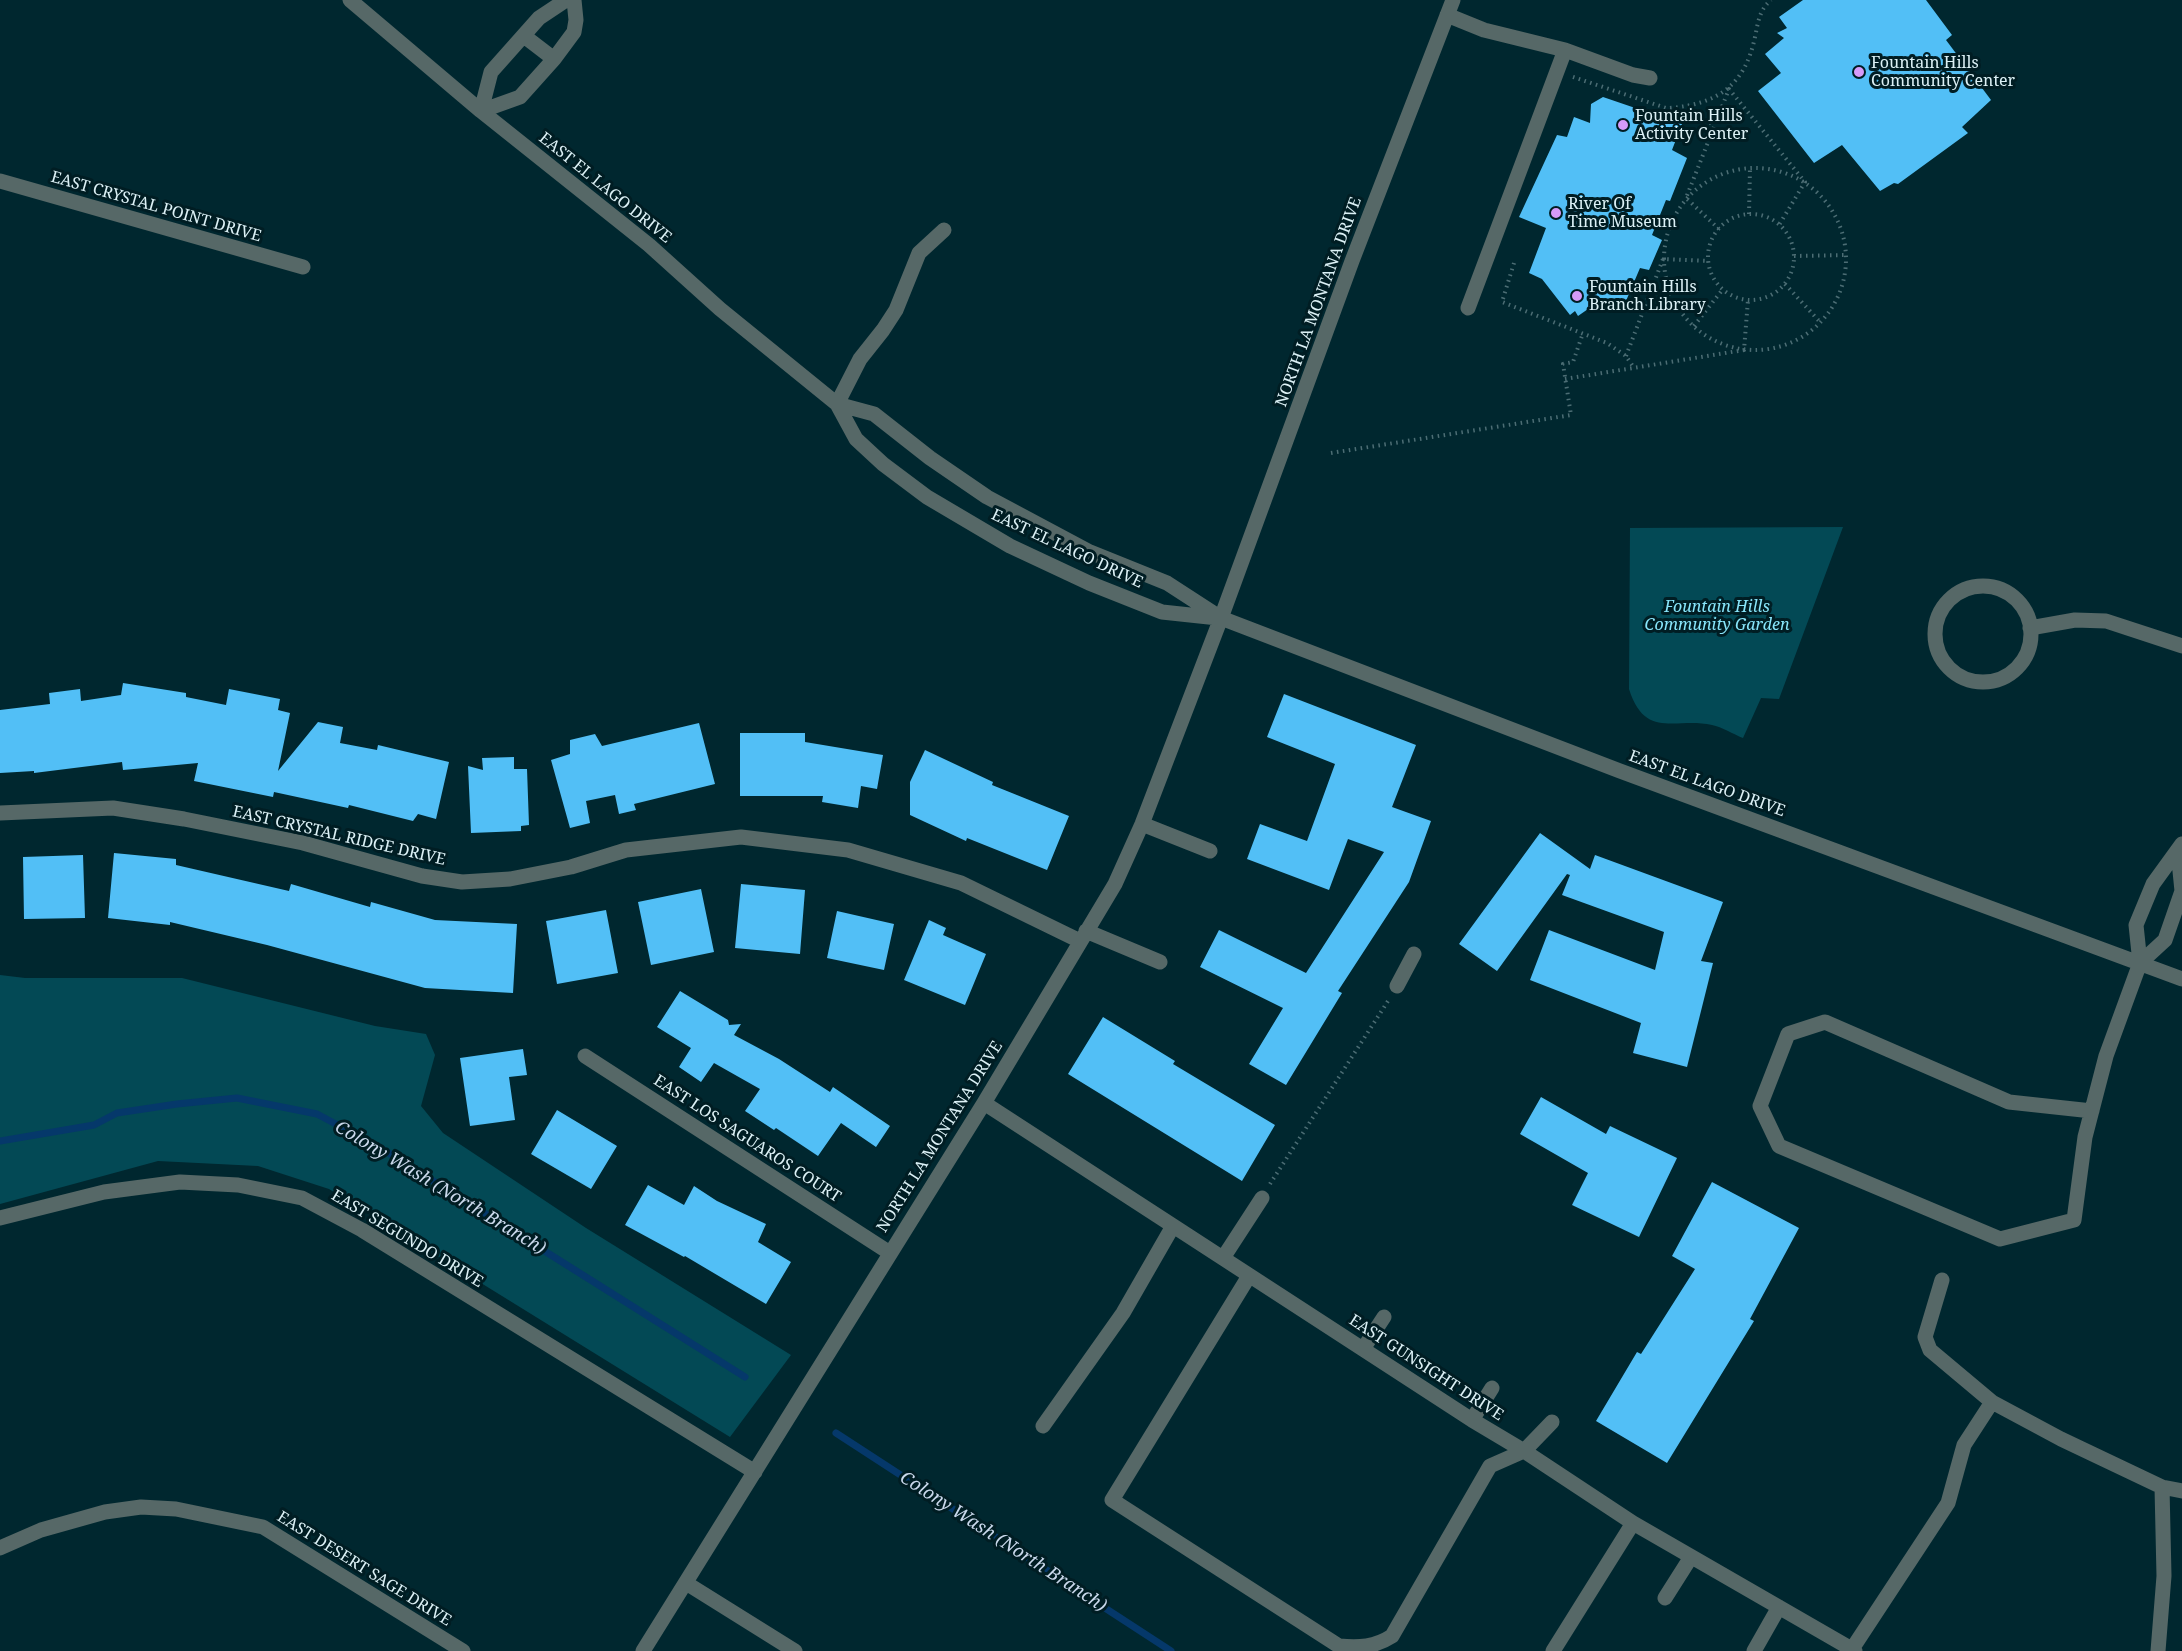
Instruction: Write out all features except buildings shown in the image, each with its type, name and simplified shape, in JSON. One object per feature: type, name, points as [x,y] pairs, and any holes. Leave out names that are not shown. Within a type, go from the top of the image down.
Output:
[{"type":"street","name":"EAST EL LAGO DRIVE","points":[[350,0],[481,111],[649,244],[720,309],[837,404],[856,439],[927,497],[1010,546],[1089,583],[1162,612],[1221,618]]},
{"type":"street","points":[[481,111],[491,72],[539,18],[566,0]]},
{"type":"street","points":[[481,111],[520,97],[554,59],[574,32],[576,20],[574,0]]},
{"type":"street","name":"NORTH LA MONTANA DRIVE","points":[[643,1651],[984,1103],[1115,884],[1142,824],[1221,618],[1348,272],[1453,0]]},
{"type":"street","points":[[1447,15],[1484,30],[1565,50],[1633,75],[1650,78]]},
{"type":"street","points":[[524,36],[554,59]]},
{"type":"street","points":[[1468,308],[1565,50]]},
{"type":"street","name":"EAST CRYSTAL POINT DRIVE","points":[[0,181],[303,267]]},
{"type":"street","points":[[837,404],[860,358],[884,330],[896,310],[919,253],[944,230]]},
{"type":"street","name":"EAST EL LAGO DRIVE","points":[[837,404],[874,414],[930,458],[987,497],[1090,552],[1167,583],[1221,618],[1620,771],[2182,979]]},
{"type":"street","points":[[1982,586],[1998,588],[2012,595],[2023,607],[2030,628],[2028,653],[2019,666],[2006,676],[1991,682],[1974,682],[1959,676],[1947,666],[1938,653],[1934,638],[1936,622],[1942,608],[1953,596],[1967,588],[1982,586]]},
{"type":"street","points":[[2030,628],[2075,620],[2106,621],[2182,646]]},
{"type":"street","name":"EAST CRYSTAL RIDGE DRIVE","points":[[0,813],[113,808],[184,819],[303,843],[422,876],[462,882],[510,879],[571,867],[626,850],[741,837],[848,850],[961,883],[1083,936],[1160,962]]},
{"type":"street","points":[[1142,824],[1210,851]]},
{"type":"street","points":[[2140,963],[2165,940],[2182,891],[2180,848]]},
{"type":"street","points":[[2092,1111],[2009,1101],[1825,1022],[1788,1034],[1760,1106],[1779,1146],[2000,1239],[2074,1220],[2085,1137],[2092,1111],[2106,1056],[2140,963],[2136,925],[2153,884],[2180,848]]},
{"type":"street","points":[[1397,986],[1414,954]]},
{"type":"street","name":"EAST LOS SAGUAROS COURT","points":[[585,1056],[890,1253]]},
{"type":"street","name":"EAST GUNSIGHT DRIVE","points":[[984,1103],[1633,1523],[1853,1650]]},
{"type":"street","name":"EAST SEGUNDO DRIVE","points":[[0,1218],[104,1192],[180,1182],[238,1185],[302,1198],[362,1230],[756,1472]]},
{"type":"street","points":[[1223,1258],[1262,1198]]},
{"type":"street","points":[[1043,1426],[1123,1313],[1173,1226]]},
{"type":"street","points":[[1250,1276],[1112,1500],[1339,1646],[1361,1648],[1383,1642],[1392,1636],[1490,1466],[1524,1451],[1551,1422]]},
{"type":"street","points":[[1942,1280],[1925,1338],[1930,1350],[1992,1402],[2061,1439],[2162,1487],[2182,1491]]},
{"type":"street","points":[[1363,1349],[1384,1317]]},
{"type":"street","points":[[1472,1420],[1492,1388]]},
{"type":"street","points":[[1853,1650],[1948,1503],[1964,1445],[1992,1402]]},
{"type":"street","points":[[2158,1651],[2164,1576],[2162,1487]]},
{"type":"street","name":"EAST DESERT SAGE DRIVE","points":[[0,1548],[52,1527],[105,1512],[141,1507],[176,1509],[263,1527],[464,1651]]},
{"type":"street","points":[[1554,1651],[1633,1523]]},
{"type":"street","points":[[1665,1598],[1691,1557]]},
{"type":"street","points":[[686,1583],[795,1651]]},
{"type":"street","points":[[1754,1651],[1779,1607]]},
{"type":"path","points":[[1686,198],[1730,89],[1750,59],[1760,14],[1771,0]]},
{"type":"path","points":[[1567,75],[1714,124]]},
{"type":"path","points":[[1667,108],[1702,102],[1730,89]]},
{"type":"path","points":[[1565,379],[1779,345],[1805,336],[1828,315],[1843,286],[1847,255],[1841,227],[1826,202],[1805,182],[1730,89]]},
{"type":"path","points":[[1626,356],[1663,260],[1666,236],[1677,210],[1696,188],[1722,174],[1750,168],[1779,171],[1805,182]]},
{"type":"path","points":[[1749,214],[1750,168]]},
{"type":"path","points":[[1779,225],[1805,182]]},
{"type":"path","points":[[1686,198],[1719,229]]},
{"type":"path","points":[[1749,214],[1762,216],[1779,225],[1791,243],[1794,256],[1792,271],[1785,284],[1774,293],[1748,300],[1731,296],[1723,289],[1711,275],[1708,261],[1709,247],[1723,224],[1735,217],[1749,214]]},
{"type":"path","points":[[1794,256],[1847,255]]},
{"type":"path","points":[[1663,260],[1708,261]]},
{"type":"path","points":[[1663,260],[1670,296],[1688,322],[1713,341],[1744,350]]},
{"type":"path","points":[[1514,263],[1502,302],[1607,343],[1626,356],[1634,368]]},
{"type":"path","points":[[1785,284],[1820,322]]},
{"type":"path","points":[[1694,327],[1723,289]]},
{"type":"path","points":[[1744,350],[1748,300]]},
{"type":"path","points":[[1331,453],[1571,415],[1563,364],[1573,362],[1583,333]]},
{"type":"path","points":[[1262,1198],[1397,986]]},
{"type":"green space","name":"Fountain Hills Community Garden","points":[[1843,527],[1779,699],[1761,698],[1743,738],[1712,725],[1663,723],[1653,721],[1644,715],[1636,705],[1629,689],[1630,528]]},
{"type":"green space","points":[[0,975],[25,978],[182,978],[375,1026],[426,1034],[435,1055],[421,1106],[443,1133],[586,1228],[791,1355],[730,1437],[329,1189],[258,1166],[158,1161],[0,1204]]},
{"type":"waterway","name":"Colony Wash (North Branch)","points":[[0,1141],[94,1125],[117,1113],[237,1098],[317,1114],[379,1147],[745,1377]]},
{"type":"waterway","name":"Colony Wash (North Branch)","points":[[836,1433],[1171,1651]]},
{"type":"place","name":"Fountain Hills Community Center","points":[[1859,72]]},
{"type":"place","name":"Fountain Hills Activity Center","points":[[1623,125]]},
{"type":"place","name":"River Of Time Museum","points":[[1556,213]]},
{"type":"place","name":"Fountain Hills Branch Library","points":[[1577,296]]}]
